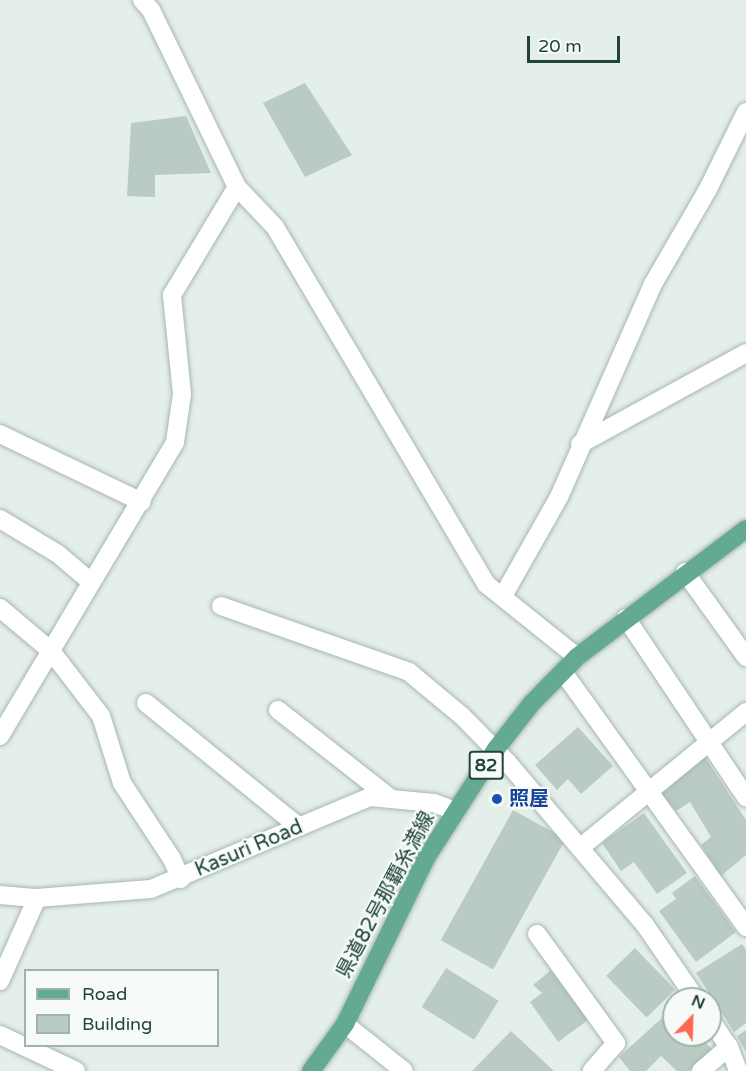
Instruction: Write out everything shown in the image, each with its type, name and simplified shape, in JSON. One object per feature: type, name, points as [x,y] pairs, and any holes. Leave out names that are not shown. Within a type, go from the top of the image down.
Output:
[{"type":"main road","name":"県道82号那覇糸満線","points":[[311,1071],[345,1024],[426,858],[496,749],[532,703],[577,657],[685,572],[746,529]]},
{"type":"street","points":[[142,0],[151,10],[237,187],[275,227],[486,584],[577,657]]},
{"type":"street","points":[[503,596],[559,497],[580,444],[654,284],[707,191],[746,112]]},
{"type":"street","points":[[0,736],[5,716],[51,651],[91,582],[142,502],[175,442],[182,394],[172,295],[237,187]]},
{"type":"street","points":[[580,444],[746,352]]},
{"type":"street","points":[[0,434],[142,502]]},
{"type":"street","points":[[0,519],[58,554],[91,582]]},
{"type":"street","points":[[685,572],[746,657]]},
{"type":"street","points":[[221,606],[409,672],[496,749],[645,925],[688,987]]},
{"type":"street","name":"Kasuri Road","points":[[0,608],[51,651],[101,716],[122,783],[172,859],[181,879],[370,797],[434,803],[455,811]]},
{"type":"street","points":[[626,618],[746,797]]},
{"type":"street","points":[[563,672],[746,927]]},
{"type":"street","points":[[146,703],[299,827]]},
{"type":"street","points":[[278,710],[389,797]]},
{"type":"street","points":[[581,847],[708,740],[746,712]]},
{"type":"street","points":[[0,896],[37,898],[151,889],[181,879]]},
{"type":"street","points":[[0,981],[37,898]]},
{"type":"street","points":[[537,934],[616,1043],[602,1068]]},
{"type":"street","points":[[345,1024],[404,1071]]},
{"type":"street","points":[[0,1035],[24,1046]]},
{"type":"street","points":[[722,1037],[729,1047],[738,1071]]},
{"type":"street","points":[[25,1047],[76,1071]]},
{"type":"street","points":[[701,1071],[729,1047]]},
{"type":"building","points":[[305,83],[352,155],[305,177],[263,103]]},
{"type":"building","points":[[186,116],[211,173],[155,175],[155,197],[127,196],[131,123]]},
{"type":"building","points":[[578,727],[613,766],[581,794],[568,779],[557,790],[535,765]]},
{"type":"building","points":[[705,757],[746,820],[746,855],[721,876],[701,845],[711,837],[690,802],[676,811],[661,793]]},
{"type":"building","points":[[513,810],[565,839],[493,969],[441,940]]},
{"type":"building","points":[[644,813],[687,873],[657,894],[634,862],[621,871],[602,843]]},
{"type":"building","points":[[695,876],[736,932],[696,962],[659,911],[676,899],[672,893]]},
{"type":"building","points":[[742,944],[746,950],[746,1023],[734,1032],[722,1013],[722,987],[705,987],[696,973]]},
{"type":"building","points":[[635,948],[673,987],[662,987],[662,1003],[647,1018],[606,976]]},
{"type":"building","points":[[446,968],[499,1001],[474,1040],[422,1007]]},
{"type":"building","points":[[551,970],[588,1020],[558,1042],[530,1002],[542,993],[533,985]]},
{"type":"building","points":[[662,1018],[662,1047],[710,1047],[713,1050],[689,1071],[677,1071],[661,1056],[646,1071],[630,1071],[619,1057]]},
{"type":"building","points":[[746,1030],[746,1052],[737,1036]]},
{"type":"building","points":[[511,1031],[554,1071],[472,1071]]},
{"type":"place","name":"照屋","points":[[497,799]]}]
